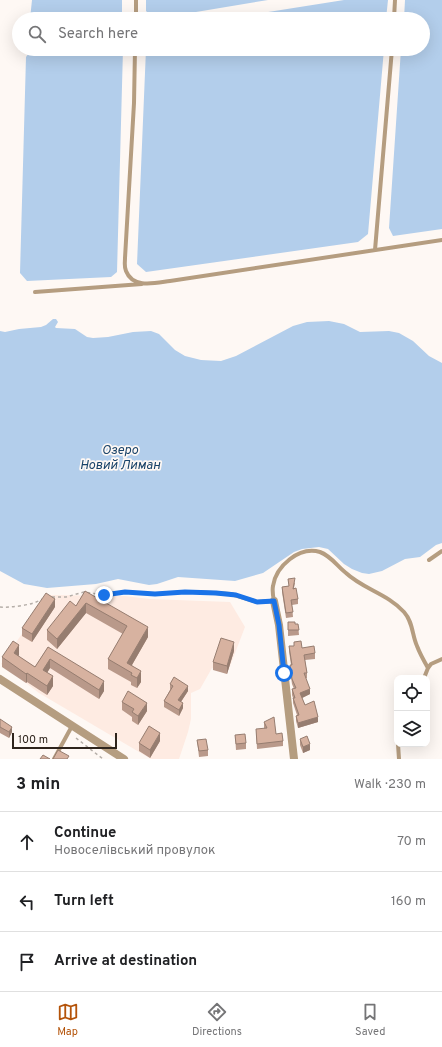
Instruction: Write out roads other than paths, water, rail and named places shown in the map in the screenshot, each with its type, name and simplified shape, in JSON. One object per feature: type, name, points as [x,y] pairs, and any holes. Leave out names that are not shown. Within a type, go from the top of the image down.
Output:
[{"type":"street","points":[[274,601],[279,625],[294,759]]},
{"type":"street","points":[[0,679],[70,728],[124,759]]},
{"type":"lane","points":[[136,0],[136,12]]},
{"type":"lane","points":[[394,12],[395,0]]},
{"type":"lane","points":[[135,56],[134,103],[125,258],[126,271],[132,279],[143,284]]},
{"type":"lane","points":[[374,250],[391,56]]},
{"type":"lane","points":[[35,292],[143,284],[442,240]]},
{"type":"lane","points":[[196,592],[231,594],[257,602],[274,601],[272,589],[274,582],[284,565],[292,556],[308,551],[322,554],[331,559],[350,577],[386,597],[403,610],[410,620],[416,646],[428,668]]},
{"type":"lane","points":[[429,560],[442,551]]},
{"type":"lane","points":[[425,675],[431,664],[442,659]]},
{"type":"lane","points":[[54,759],[70,728]]},
{"type":"lane","points":[[398,747],[399,759]]},
{"type":"water","points":[[32,0],[122,0],[122,12],[31,12]]},
{"type":"water","points":[[146,0],[268,0],[196,12],[146,11]]},
{"type":"water","points":[[344,0],[388,0],[387,12],[269,12]]},
{"type":"water","points":[[405,0],[442,0],[442,229],[393,236],[389,228],[401,56],[430,56],[430,12],[404,12]]},
{"type":"water","points":[[123,56],[117,272],[111,277],[27,281],[20,273],[26,57]]},
{"type":"water","points":[[146,56],[383,56],[368,234],[358,242],[146,272],[137,264]]},
{"type":"water","name":"Озеро Новий Лиман","points":[[53,319],[56,319],[58,322],[55,327],[56,328],[75,329],[87,337],[93,338],[151,331],[159,334],[175,350],[185,356],[201,360],[221,361],[236,356],[293,326],[307,322],[329,321],[344,324],[360,332],[389,331],[399,333],[413,341],[429,356],[442,363],[442,543],[436,545],[420,557],[405,559],[382,571],[369,574],[352,569],[344,564],[328,549],[319,547],[302,549],[294,552],[263,573],[235,581],[178,577],[149,585],[118,579],[96,584],[47,588],[24,584],[0,571],[0,331],[5,332],[41,327]]}]
